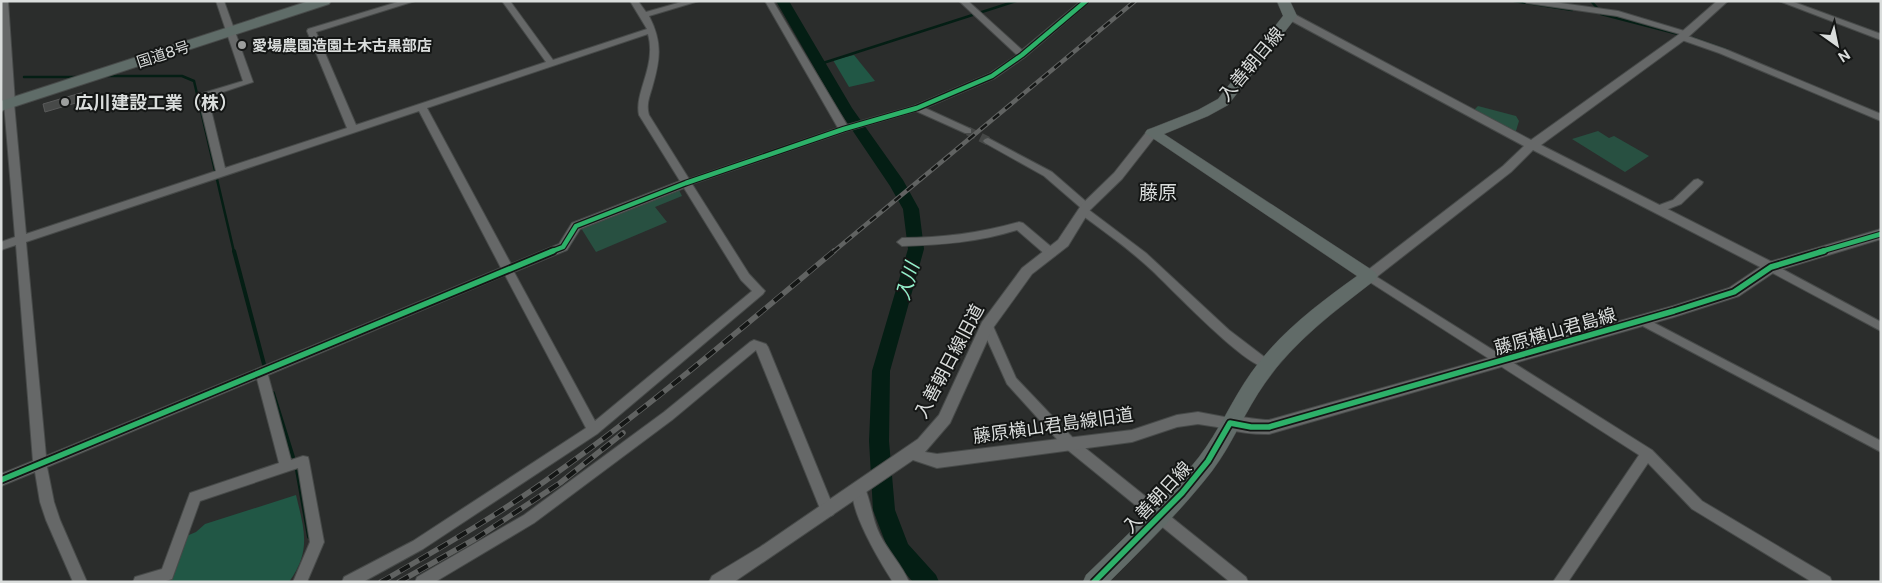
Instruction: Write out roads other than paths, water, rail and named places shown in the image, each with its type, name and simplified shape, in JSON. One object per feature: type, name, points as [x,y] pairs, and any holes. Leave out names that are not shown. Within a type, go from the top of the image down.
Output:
[{"type":"highway","name":"国道8号","points":[[5,104],[324,1]]},
{"type":"main road","points":[[2,1],[5,104]]},
{"type":"main road","name":"入善朝日線","points":[[1152,133],[1203,113],[1223,102],[1290,16],[1283,1]]},
{"type":"main road","points":[[1152,133],[1368,276]]},
{"type":"main road","name":"藤原横山君島線","points":[[1230,423],[1269,428],[1641,320],[1734,292],[1771,268],[1881,234]]},
{"type":"main road","name":"入善朝日線","points":[[1094,582],[1161,517],[1208,461],[1267,365],[1306,322],[1368,276]]},
{"type":"street","points":[[220,1],[248,82],[203,96],[221,172]]},
{"type":"street","points":[[352,128],[311,31],[411,1]]},
{"type":"street","points":[[506,1],[551,63]]},
{"type":"street","points":[[349,582],[418,545],[593,430],[759,291],[745,278],[644,115],[642,108],[656,60],[656,41],[645,15],[634,1]]},
{"type":"street","points":[[645,15],[695,1]]},
{"type":"street","points":[[769,1],[844,128]]},
{"type":"street","points":[[963,1],[1022,55]]},
{"type":"street","points":[[1,480],[563,248],[576,226],[686,183],[844,128],[869,123],[917,108],[944,94],[992,76],[1022,55],[1086,1]]},
{"type":"street","points":[[1527,1],[1618,14],[1685,35],[1881,118]]},
{"type":"street","points":[[1723,1],[1685,35],[1532,145],[1507,169],[1368,276],[1647,454],[1697,505],[1825,582]]},
{"type":"street","points":[[1783,1],[1881,37]]},
{"type":"street","points":[[1290,16],[1881,327]]},
{"type":"street","points":[[1,246],[652,30]]},
{"type":"street","points":[[5,104],[40,463],[50,511],[80,582]]},
{"type":"street","points":[[421,106],[593,430]]},
{"type":"street","points":[[917,108],[968,131]]},
{"type":"street","name":"入善朝日線旧道","points":[[718,582],[828,511],[924,444],[945,419],[987,326],[1027,271],[1063,243],[1084,209],[1118,176],[1152,133]]},
{"type":"street","points":[[988,141],[1048,174],[1084,209],[1116,233],[1161,272],[1249,354],[1267,365]]},
{"type":"street","points":[[1658,209],[1676,202],[1698,182]]},
{"type":"street","points":[[902,242],[973,238],[1019,226],[1051,253]]},
{"type":"street","points":[[1641,320],[1881,447]]},
{"type":"street","points":[[987,326],[1011,381],[1069,443],[1241,582]]},
{"type":"street","points":[[422,582],[529,519],[668,416],[754,345],[762,347],[828,511]]},
{"type":"street","points":[[261,372],[286,466]]},
{"type":"street","name":"藤原横山君島線旧道","points":[[913,451],[920,457],[937,461],[1132,436],[1178,421],[1198,418],[1230,423]]},
{"type":"street","points":[[1560,582],[1647,454]]},
{"type":"street","points":[[140,582],[167,574],[195,497],[303,461],[317,542],[300,582]]},
{"type":"street","points":[[862,487],[862,510],[878,549],[902,582]]},
{"type":"waterway","name":"入川","points":[[782,1],[845,109],[897,184],[911,209],[916,249],[881,371],[879,441],[884,510],[899,550],[928,582]]},
{"type":"waterway","points":[[820,64],[1016,1]]},
{"type":"waterway","points":[[1514,1],[1572,10]]},
{"type":"waterway","points":[[1591,1],[1599,10]]},
{"type":"waterway","points":[[1601,14],[1682,35]]},
{"type":"waterway","points":[[1693,38],[1727,50]]},
{"type":"waterway","points":[[104,76],[182,76],[194,81],[234,252]]},
{"type":"waterway","points":[[24,77],[78,77]]},
{"type":"waterway","points":[[234,251],[265,368]]},
{"type":"waterway","points":[[273,393],[297,470],[309,537]]},
{"type":"tunnel","points":[[968,131],[988,141]]},
{"type":"railway","points":[[833,252],[1135,1]]},
{"type":"railway","points":[[381,582],[491,517],[591,448],[697,365],[834,251]]},
{"type":"railway","points":[[399,582],[475,539],[560,483],[623,433]]},
{"type":"place","name":"愛場農園造園土木古黒部店","points":[[242,45]]},
{"type":"place","name":"広川建設工業（株）","points":[[65,102]]},
{"type":"district","name":"藤原","points":[[1158,192]]}]
